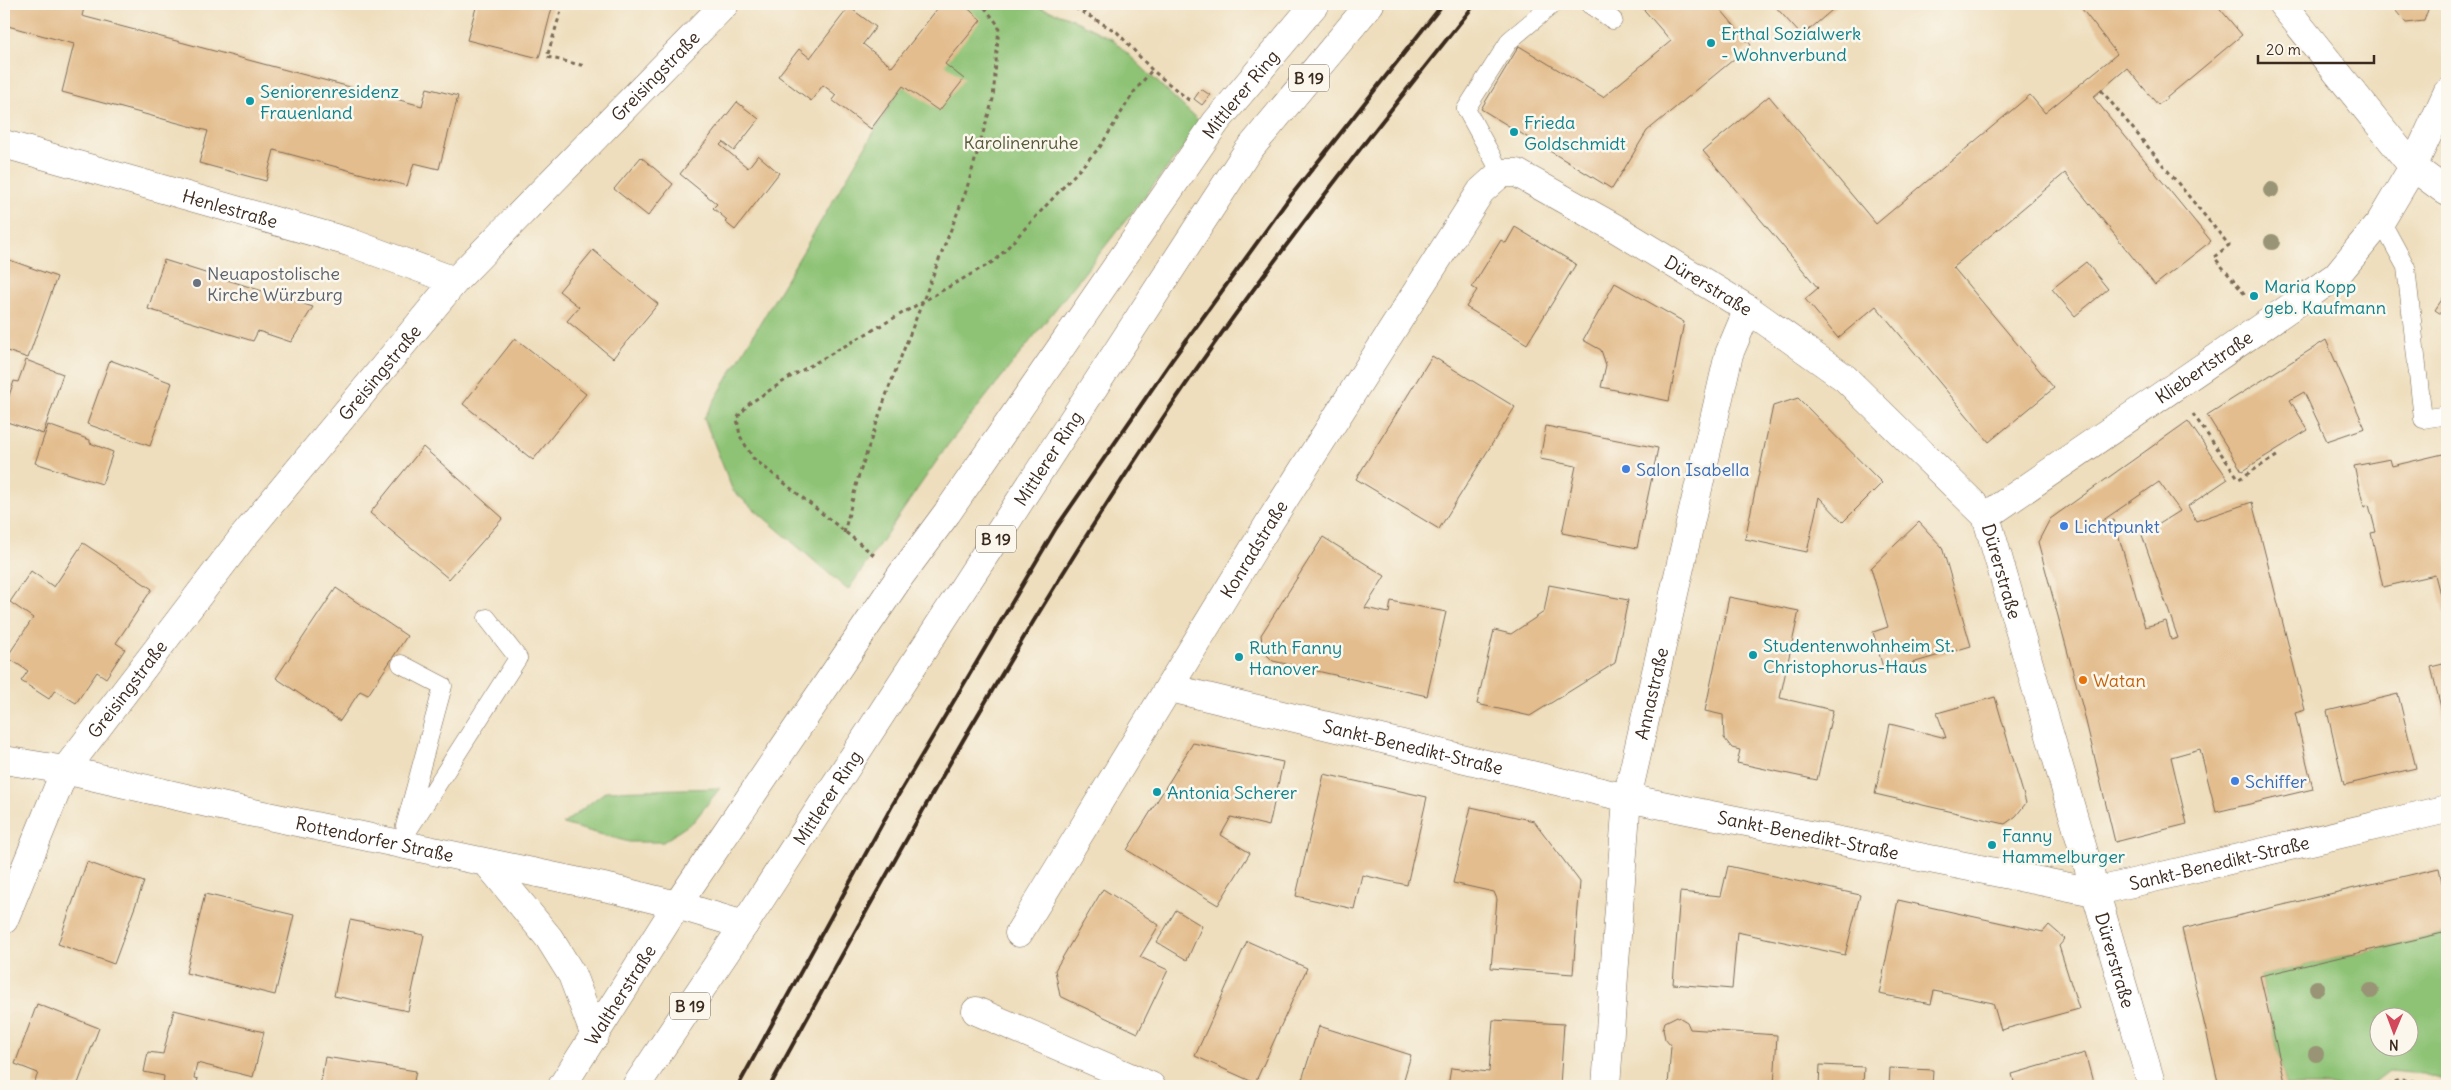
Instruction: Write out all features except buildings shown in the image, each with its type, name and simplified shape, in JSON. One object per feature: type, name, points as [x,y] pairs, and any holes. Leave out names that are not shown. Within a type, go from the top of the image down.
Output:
[{"type":"street","name":"Greisingstraße","points":[[4,920],[65,770],[243,537],[455,281],[725,4]]},
{"type":"street","name":"Mittlerer Ring","points":[[677,905],[901,575],[947,513],[1216,122],[1315,4]]},
{"type":"street","name":"Mittlerer Ring","points":[[744,925],[1247,152],[1370,4]]},
{"type":"street","points":[[2282,4],[2413,167],[2447,192]]},
{"type":"street","name":"Kliebertstraße","points":[[1986,516],[2336,276],[2381,221],[2413,167],[2447,93]]},
{"type":"street","name":"Henlestraße","points":[[4,144],[349,242],[455,281]]},
{"type":"street","name":"Dürerstraße","points":[[1501,173],[1516,173],[1615,228],[1748,309],[1845,378],[1986,516],[2152,1086]]},
{"type":"street","name":"Konradstraße","points":[[1018,933],[1272,520],[1481,191],[1501,173]]},
{"type":"street","name":"Annastraße","points":[[1606,1086],[1627,798],[1729,354],[1748,309]]},
{"type":"street","name":"Sankt-Benedikt-Straße","points":[[1170,688],[1627,798],[2094,892],[2447,809]]},
{"type":"street","name":"Rottendorfer Straße","points":[[4,760],[65,770],[216,805],[400,843],[677,905],[744,925]]},
{"type":"street","points":[[488,864],[549,938],[572,975],[594,1036]]},
{"type":"street","name":"Waltherstraße","points":[[562,1086],[677,905]]},
{"type":"street","name":"B 19","points":[[636,1086],[744,925]]},
{"type":"street","points":[[976,1011],[1152,1086]]},
{"type":"lane","points":[[1501,173],[1466,109],[1510,40],[1553,4]]},
{"type":"lane","points":[[1589,4],[1613,20]]},
{"type":"lane","points":[[2381,221],[2406,267],[2423,419],[2447,415]]},
{"type":"lane","points":[[400,843],[518,658],[487,618]]},
{"type":"lane","points":[[400,843],[443,686],[401,664]]},
{"type":"path","points":[[563,4],[547,57],[586,66]]},
{"type":"path","points":[[982,4],[999,26],[993,99],[966,191],[922,303],[858,478],[844,533],[803,496],[754,458],[740,436],[737,418],[750,403],[792,376],[922,303],[996,260],[1100,147],[1134,92],[1152,70]]},
{"type":"path","points":[[1068,4],[1117,32],[1152,70],[1216,122]]},
{"type":"path","points":[[2101,90],[2229,245],[2214,257],[2266,324]]},
{"type":"path","points":[[2174,388],[2239,479],[2280,454]]},
{"type":"path","points":[[2388,1086],[2395,1080],[2413,1081],[2429,1086]]},
{"type":"green space","name":"Karolinenruhe","points":[[950,4],[1030,4],[1066,16],[1112,39],[1202,124],[947,446],[848,590],[733,491],[704,418]]},
{"type":"green space","points":[[720,788],[694,821],[663,842],[629,842],[563,824],[606,791]]},
{"type":"green space","points":[[2447,932],[2447,1081],[2423,1074],[2389,1071],[2369,1086],[2286,1086],[2260,976]]},
{"type":"railway","points":[[738,1086],[893,804],[1056,528],[1172,360],[1290,197],[1443,4]]},
{"type":"railway","points":[[770,1086],[870,904],[973,723],[1026,633],[1137,457],[1262,277],[1475,4]]},
{"type":"place","name":"Erthal Sozialwerk - Wohnverbund","points":[[1711,43]]},
{"type":"place","name":"Seniorenresidenz Frauenland","points":[[250,101]]},
{"type":"place","name":"Frieda Goldschmidt","points":[[1514,132]]},
{"type":"place","name":"Neuapostolische Kirche Würzburg","points":[[197,283]]},
{"type":"place","name":"Maria Kopp geb. Kaufmann","points":[[2254,296]]},
{"type":"place","name":"Salon Isabella","points":[[1626,469]]},
{"type":"place","name":"Lichtpunkt","points":[[2064,526]]},
{"type":"place","name":"Studentenwohnheim St. Christophorus-Haus","points":[[1753,655]]},
{"type":"place","name":"Ruth Fanny Hanover","points":[[1239,657]]},
{"type":"place","name":"Watan","points":[[2083,680]]},
{"type":"place","name":"Schiffer","points":[[2235,781]]},
{"type":"place","name":"Antonia Scherer","points":[[1157,792]]},
{"type":"place","name":"Fanny Hammelburger","points":[[1992,845]]}]
